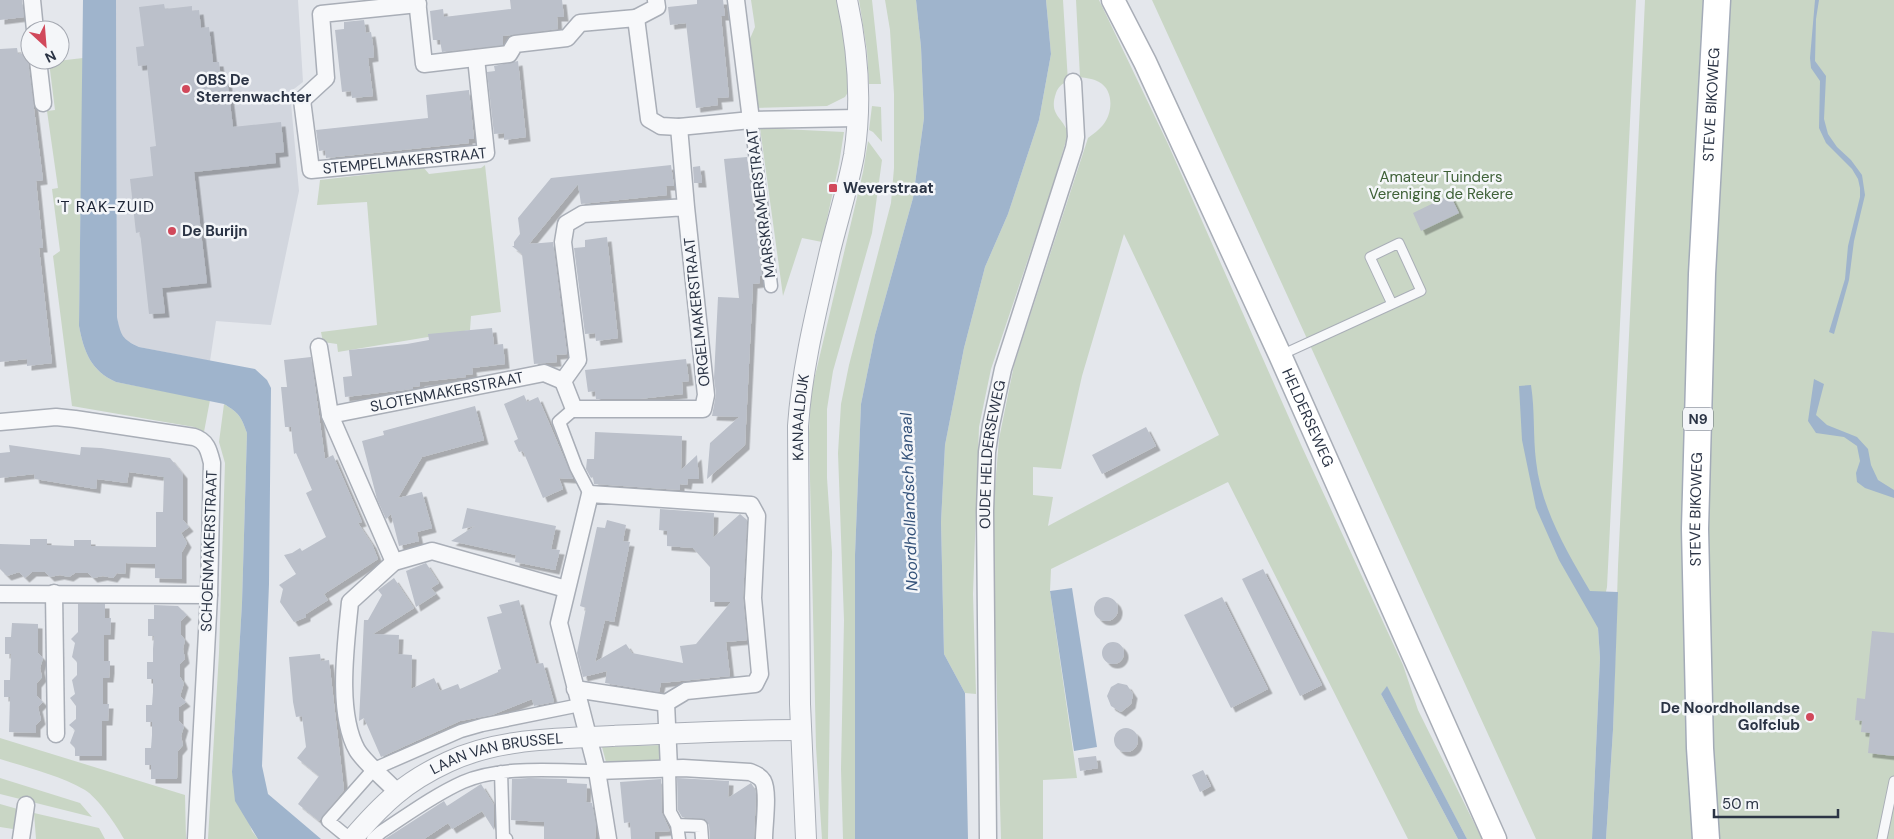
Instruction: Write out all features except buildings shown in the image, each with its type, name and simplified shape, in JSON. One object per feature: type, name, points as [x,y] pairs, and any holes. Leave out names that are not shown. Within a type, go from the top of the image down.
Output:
[{"type":"main road","name":"HELDERSEWEG","points":[[1113,0],[1144,62],[1280,355],[1495,839]]},
{"type":"main road","name":"STEVE BIKOWEG","points":[[1706,839],[1700,748],[1695,529],[1702,274],[1717,0]]},
{"type":"street","points":[[32,0],[34,20]]},
{"type":"street","points":[[418,2],[424,64],[508,54],[515,44],[567,38],[580,23],[636,18],[657,7],[656,0]]},
{"type":"street","points":[[736,0],[751,120]]},
{"type":"street","name":"KANAALDIJK","points":[[806,839],[800,730],[799,411],[808,356],[830,251],[854,154],[857,118],[857,63],[847,0]]},
{"type":"street","name":"STEMPELMAKERSTRAAT","points":[[418,2],[321,14],[326,78],[302,100],[312,170],[486,153],[476,58]]},
{"type":"street","points":[[636,18],[648,119],[661,126],[679,127],[751,120],[857,118]]},
{"type":"street","points":[[39,70],[42,103]]},
{"type":"street","name":"OUDE HELDERSEWEG","points":[[988,839],[985,520],[987,452],[995,400],[1003,369],[1074,148],[1076,137],[1072,82]]},
{"type":"street","name":"MARSKRAMERSTRAAT","points":[[751,120],[771,286]]},
{"type":"street","name":"ORGELMAKERSTRAAT","points":[[574,409],[703,409],[706,395],[679,127]]},
{"type":"street","points":[[608,839],[597,771],[559,623],[590,494],[576,467],[559,422],[574,409],[562,381],[578,360],[563,242],[566,224],[583,214],[686,207]]},
{"type":"street","points":[[320,347],[330,415],[394,562]]},
{"type":"street","name":"SLOTENMAKERSTRAAT","points":[[330,415],[544,373],[562,381]]},
{"type":"street","name":"SCHOENMAKERSTRAAT","points":[[0,422],[56,417],[75,418],[194,437],[204,442],[208,449],[212,463],[209,595],[196,839]]},
{"type":"street","points":[[590,494],[751,505],[757,516],[753,598],[760,674],[755,684],[686,692],[666,703],[670,812],[677,825],[679,839]]},
{"type":"street","points":[[397,792],[358,752],[347,724],[345,668],[350,602],[394,562],[432,551],[566,588]]},
{"type":"street","points":[[54,593],[56,734]]},
{"type":"street","points":[[0,594],[209,595]]},
{"type":"street","name":"LAAN VAN BRUSSEL","points":[[666,703],[578,697],[461,731],[374,768],[328,821],[351,839],[397,792],[448,762],[477,751],[506,744],[589,737],[729,730],[800,730]]},
{"type":"street","name":"LAAN VAN BRUSSEL","points":[[373,839],[381,832],[464,781],[501,772],[669,768],[750,772],[762,779],[765,790],[764,839]]},
{"type":"street","points":[[501,772],[503,838],[506,839]]},
{"type":"street","points":[[21,839],[26,804]]},
{"type":"street","points":[[677,825],[701,826],[702,839]]},
{"type":"lane","points":[[1280,355],[1421,291],[1399,243],[1370,257],[1392,304]]},
{"type":"lane","points":[[1882,839],[1894,781]]},
{"type":"shaded area","points":[[116,0],[298,0],[303,82],[290,92],[299,191],[271,325],[216,321],[210,361],[139,347],[125,340],[120,333],[117,317]]},
{"type":"green space","points":[[751,0],[840,0],[850,89],[845,97],[827,106],[752,108],[746,48],[755,27]]},
{"type":"green space","points":[[859,0],[872,0],[881,84],[869,84],[867,51]]},
{"type":"green space","points":[[885,0],[916,0],[921,47],[924,118],[913,198],[875,335],[861,404],[855,555],[855,839],[843,839],[841,769],[844,620],[838,453],[841,404],[849,365],[891,203],[894,168],[894,94],[890,30]]},
{"type":"green space","points":[[1046,0],[1063,0],[1068,82],[1062,84],[1058,89],[1054,107],[1068,134],[1051,191],[991,369],[979,427],[973,594],[976,694],[965,693],[944,654],[941,522],[945,445],[964,348],[985,267],[1008,214],[1039,120],[1051,54]]},
{"type":"green space","points":[[1076,0],[1099,0],[1168,144],[1302,447],[1403,665],[1418,710],[1482,839],[1467,839],[1387,687],[1381,694],[1458,839],[1408,839],[1228,482],[1051,569],[1050,591],[1077,778],[1043,780],[1043,839],[1001,839],[992,522],[999,439],[1014,365],[1088,138],[1103,125],[1109,114],[1109,96],[1104,86],[1095,80],[1080,77]],"holes":[[[1124,234],[1219,435],[1048,526],[1053,497],[1033,495],[1033,467],[1061,469],[1082,376]]]},
{"type":"green space","name":"Amateur Tuinders Vereniging de Rekere","points":[[1152,0],[1636,0],[1607,587],[1598,628],[1600,658],[1592,839],[1536,839]]},
{"type":"green space","points":[[1645,0],[1703,0],[1695,144],[1688,335],[1688,729],[1692,839],[1606,839],[1613,730],[1618,566]]},
{"type":"green space","points":[[1728,0],[1894,0],[1894,839],[1717,839],[1711,715],[1707,437]]},
{"type":"green space","points":[[83,58],[79,326],[83,344],[90,360],[100,372],[116,382],[210,400],[204,432],[194,427],[72,406],[53,256],[60,251],[52,189],[58,188],[47,111],[55,110],[50,70],[70,70],[70,60]]},
{"type":"green space","points":[[872,106],[881,107],[882,142],[869,130]]},
{"type":"green space","points":[[760,128],[844,132],[822,242],[802,238],[783,296]]},
{"type":"green space","points":[[868,141],[882,160],[872,233],[833,371],[827,409],[827,478],[832,552],[828,839],[822,839],[816,747],[809,434],[811,393],[863,172]]},
{"type":"green space","points":[[485,165],[501,312],[471,316],[470,330],[338,352],[337,344],[323,342],[321,332],[377,325],[367,202],[317,205],[320,180],[424,168],[429,174],[481,168]]},
{"type":"green space","points":[[224,404],[239,416],[247,433],[242,603],[232,772],[252,831],[258,839],[208,839],[219,653],[225,463],[219,442]]},
{"type":"green space","points":[[0,738],[185,795],[186,839],[124,839],[101,806],[85,790],[54,776],[0,759]]},
{"type":"green space","points":[[663,745],[662,760],[606,762],[602,747]]},
{"type":"green space","points":[[0,778],[80,803],[92,817],[0,794]]},
{"type":"green space","points":[[0,804],[21,810],[13,829],[0,827]]},
{"type":"green space","points":[[34,813],[99,828],[105,839],[36,839]]},
{"type":"water","points":[[83,0],[116,0],[117,317],[121,333],[129,342],[139,347],[255,369],[267,380],[271,388],[269,584],[262,766],[268,794],[321,839],[258,839],[235,801],[232,772],[242,603],[247,433],[243,423],[236,413],[224,404],[116,382],[107,378],[90,360],[83,344],[79,326]]},
{"type":"water","name":"Noordhollandsch Kanaal","points":[[916,0],[1046,0],[1051,54],[1039,120],[1008,214],[985,267],[964,348],[945,445],[941,522],[944,654],[965,693],[968,839],[855,839],[855,555],[861,404],[875,335],[913,198],[924,118],[921,47]]},
{"type":"water","points":[[1815,0],[1819,0],[1816,19],[1815,61],[1826,76],[1824,119],[1828,134],[1862,175],[1865,195],[1854,241],[1849,280],[1834,334],[1829,332],[1845,279],[1848,246],[1860,197],[1860,188],[1858,179],[1852,169],[1826,143],[1819,128],[1820,81],[1811,68],[1810,58]]},
{"type":"water","points":[[1814,379],[1824,384],[1816,415],[1827,425],[1857,437],[1868,449],[1871,465],[1878,480],[1894,490],[1894,498],[1865,488],[1857,482],[1856,473],[1860,461],[1857,446],[1844,437],[1816,433],[1808,421]]},
{"type":"water","points":[[1531,385],[1536,461],[1543,496],[1549,513],[1564,545],[1590,591],[1618,592],[1613,730],[1606,839],[1592,839],[1600,658],[1598,628],[1559,560],[1536,508],[1522,440],[1519,386]]},
{"type":"water","points":[[1072,588],[1097,747],[1074,751],[1050,591]]},
{"type":"water","points":[[1387,686],[1467,839],[1458,839],[1381,694]]},
{"type":"place","name":"OBS De Sterrenwachter","points":[[186,89]]},
{"type":"place","name":"Weverstraat","points":[[833,188]]},
{"type":"place","name":"De Burijn","points":[[172,231]]},
{"type":"place","name":"De Noordhollandse Golfclub","points":[[1810,717]]},
{"type":"district","name":"'T RAK-ZUID","points":[[106,206]]}]
